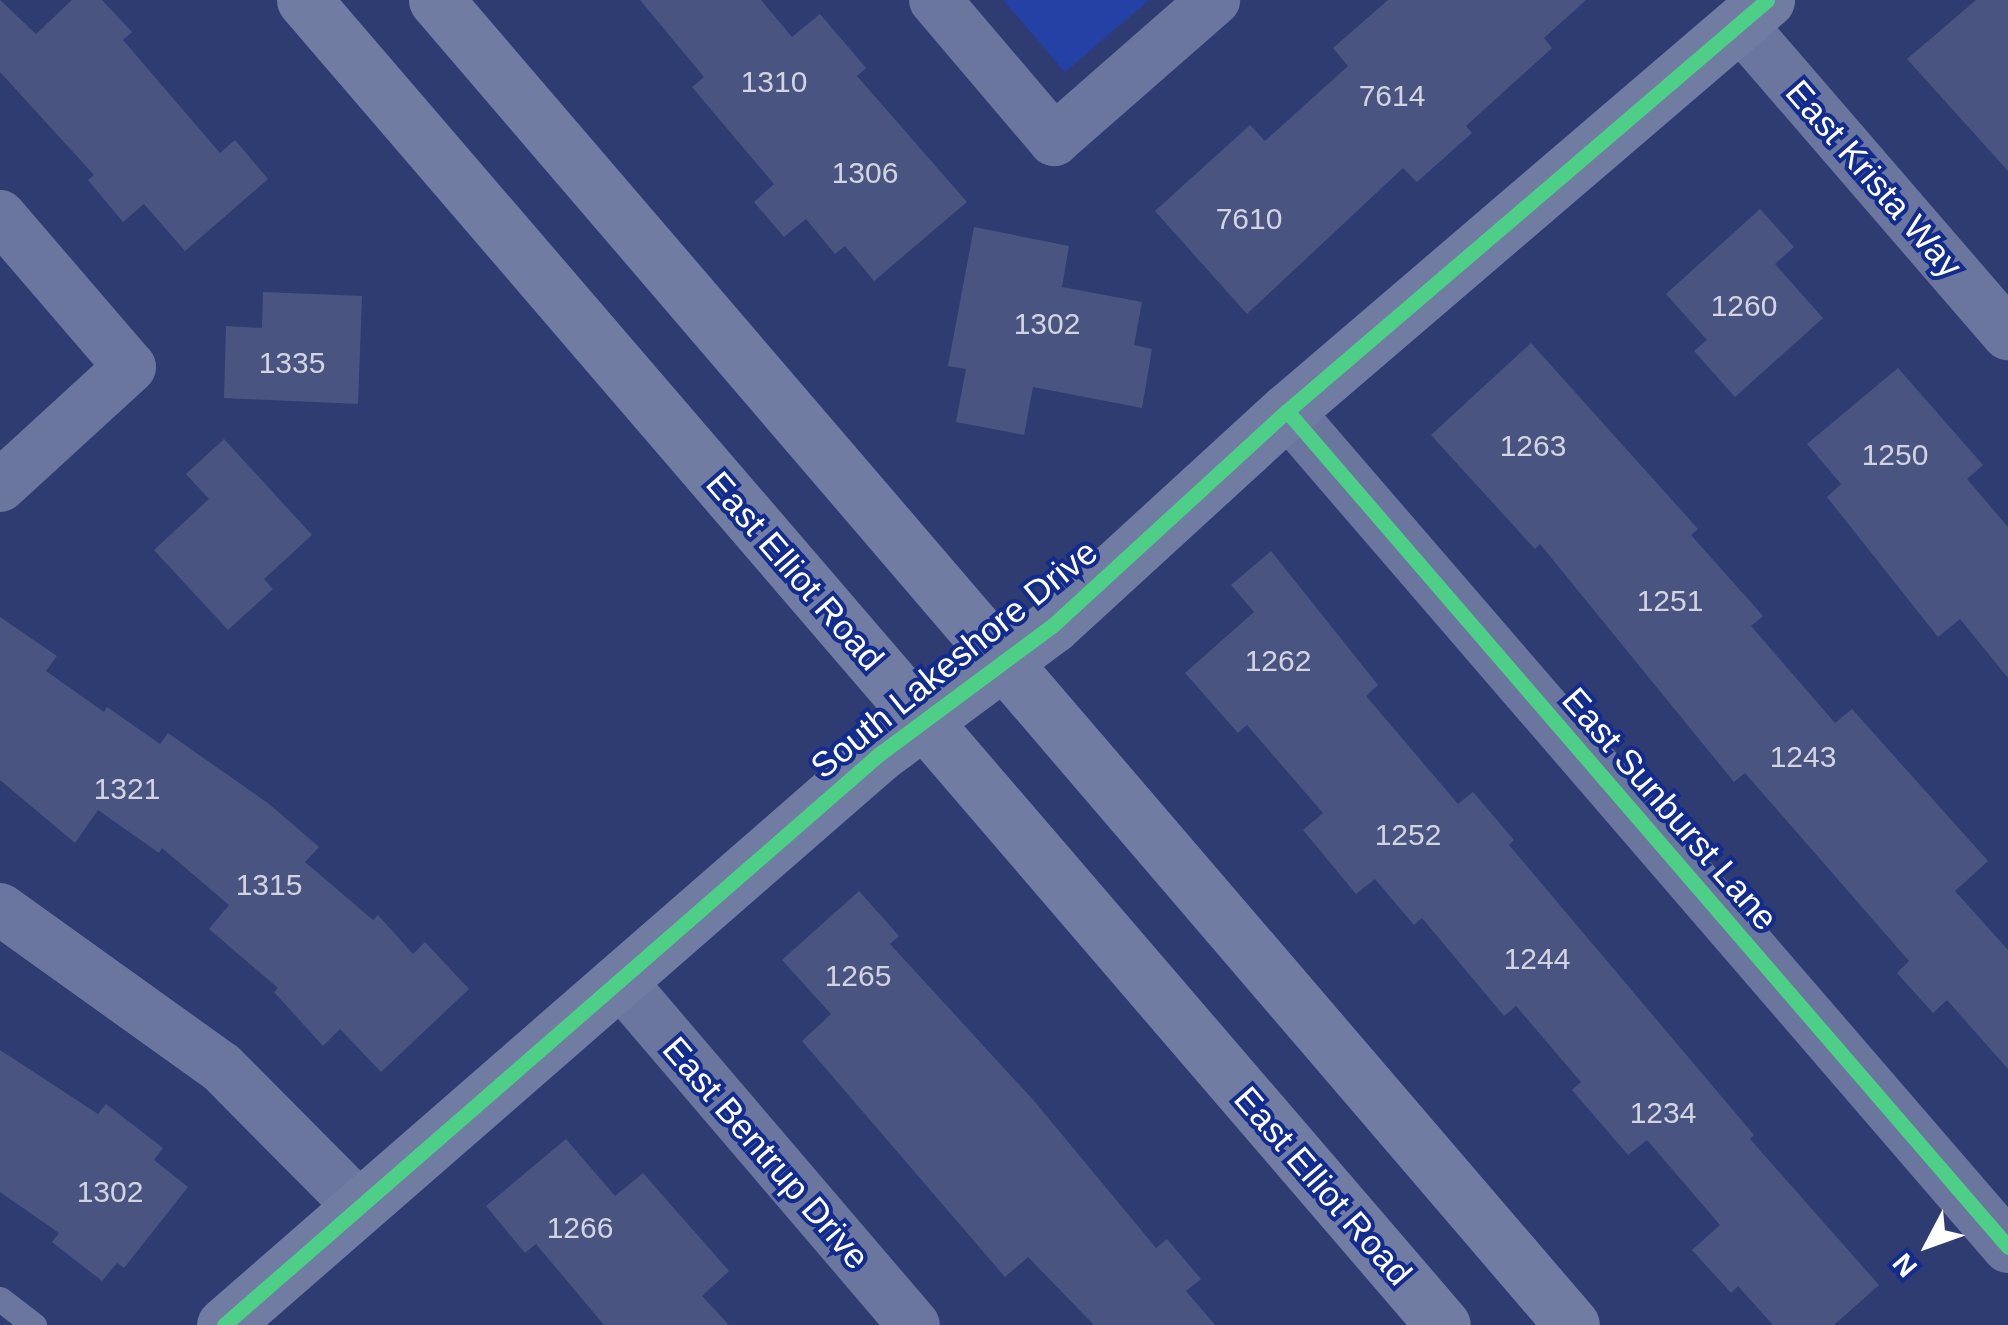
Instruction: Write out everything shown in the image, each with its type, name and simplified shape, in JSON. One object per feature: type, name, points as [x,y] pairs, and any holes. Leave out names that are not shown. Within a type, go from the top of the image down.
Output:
[{"type":"main road","name":"East Elliot Road","points":[[304,0],[1443,1325]]},
{"type":"main road","points":[[436,0],[1572,1325]]},
{"type":"main road","name":"South Lakeshore Drive","points":[[224,1325],[619,980],[924,721],[1052,626],[1287,411],[1754,12]]},
{"type":"street","points":[[935,0],[1054,140],[1214,0]]},
{"type":"street","name":"East Krista Way","points":[[1754,12],[2008,334]]},
{"type":"street","points":[[0,216],[130,367],[0,486]]},
{"type":"street","name":"East Sunburst Lane","points":[[1287,411],[2008,1247]]},
{"type":"street","points":[[0,909],[221,1067],[359,1206]]},
{"type":"street","name":"East Bentrup Drive","points":[[619,980],[914,1325]]},
{"type":"lane","points":[[0,1299],[34,1325]]},
{"type":"shaded area","points":[[1003,0],[1149,0],[1065,72]]},
{"type":"building","points":[[0,0],[36,34],[72,0],[102,0],[132,32],[123,40],[220,153],[235,140],[268,179],[185,251],[144,204],[123,222],[88,180],[94,175],[0,72]]},
{"type":"building","points":[[640,0],[761,0],[792,37],[820,14],[866,68],[857,76],[967,202],[874,281],[845,246],[835,254],[806,219],[784,237],[754,202],[774,184],[692,87],[704,77]]},
{"type":"building","points":[[1388,0],[1586,0],[1544,38],[1552,48],[1466,126],[1472,133],[1417,182],[1403,168],[1247,314],[1155,211],[1250,125],[1265,141],[1348,66],[1333,48]]},
{"type":"building","points":[[1976,0],[2008,0],[2008,171],[1907,59]]},
{"type":"building","points":[[1760,209],[1794,247],[1775,264],[1823,318],[1735,397],[1694,351],[1707,340],[1666,294]]},
{"type":"building","points":[[974,227],[1069,246],[1062,287],[1142,302],[1134,345],[1152,349],[1142,408],[1033,387],[1024,435],[956,422],[966,369],[948,366]]},
{"type":"building","points":[[263,292],[362,296],[358,404],[224,398],[226,326],[262,328]]},
{"type":"building","points":[[1531,343],[1698,529],[1691,535],[1763,616],[1751,626],[1835,723],[1852,709],[1988,861],[1955,891],[2008,950],[2008,1069],[1947,1000],[1933,1013],[1897,973],[1909,961],[1745,773],[1734,782],[1540,544],[1535,549],[1431,435]]},
{"type":"building","points":[[1898,368],[1983,465],[1967,479],[2008,527],[2008,678],[1960,619],[1938,637],[1827,497],[1841,484],[1807,444]]},
{"type":"building","points":[[224,439],[312,535],[264,579],[273,589],[228,630],[154,550],[209,499],[186,474]]},
{"type":"building","points":[[1271,551],[1378,685],[1366,696],[1458,804],[1473,792],[1514,840],[1509,845],[1754,1135],[1750,1139],[1879,1285],[1834,1325],[1773,1325],[1738,1286],[1731,1293],[1692,1250],[1720,1225],[1647,1140],[1628,1155],[1572,1090],[1581,1082],[1516,1006],[1504,1016],[1422,918],[1414,925],[1375,879],[1356,894],[1303,830],[1323,813],[1247,725],[1238,733],[1185,673],[1254,612],[1231,585]]},
{"type":"building","points":[[0,617],[57,656],[46,671],[104,712],[107,707],[160,744],[168,733],[269,804],[319,847],[305,862],[373,920],[378,915],[413,954],[425,942],[469,989],[381,1072],[340,1029],[323,1046],[274,992],[278,988],[209,929],[229,905],[162,848],[159,853],[98,810],[75,843],[0,780]]},
{"type":"building","points":[[859,891],[899,936],[890,944],[1035,1102],[1156,1248],[1167,1239],[1201,1279],[1186,1291],[1215,1325],[1094,1325],[1028,1257],[1005,1277],[802,1041],[831,1014],[782,960]]},
{"type":"building","points":[[0,1050],[98,1114],[106,1104],[163,1148],[154,1160],[188,1187],[124,1268],[117,1263],[102,1281],[52,1242],[59,1233],[0,1192]]},
{"type":"building","points":[[566,1139],[615,1196],[643,1173],[729,1271],[702,1296],[729,1325],[604,1325],[536,1244],[525,1253],[486,1206]]},
{"type":"cycle path","points":[[224,1325],[878,755],[1052,626],[1287,411],[1767,0]]},
{"type":"cycle path","points":[[1287,411],[2008,1247]]}]
